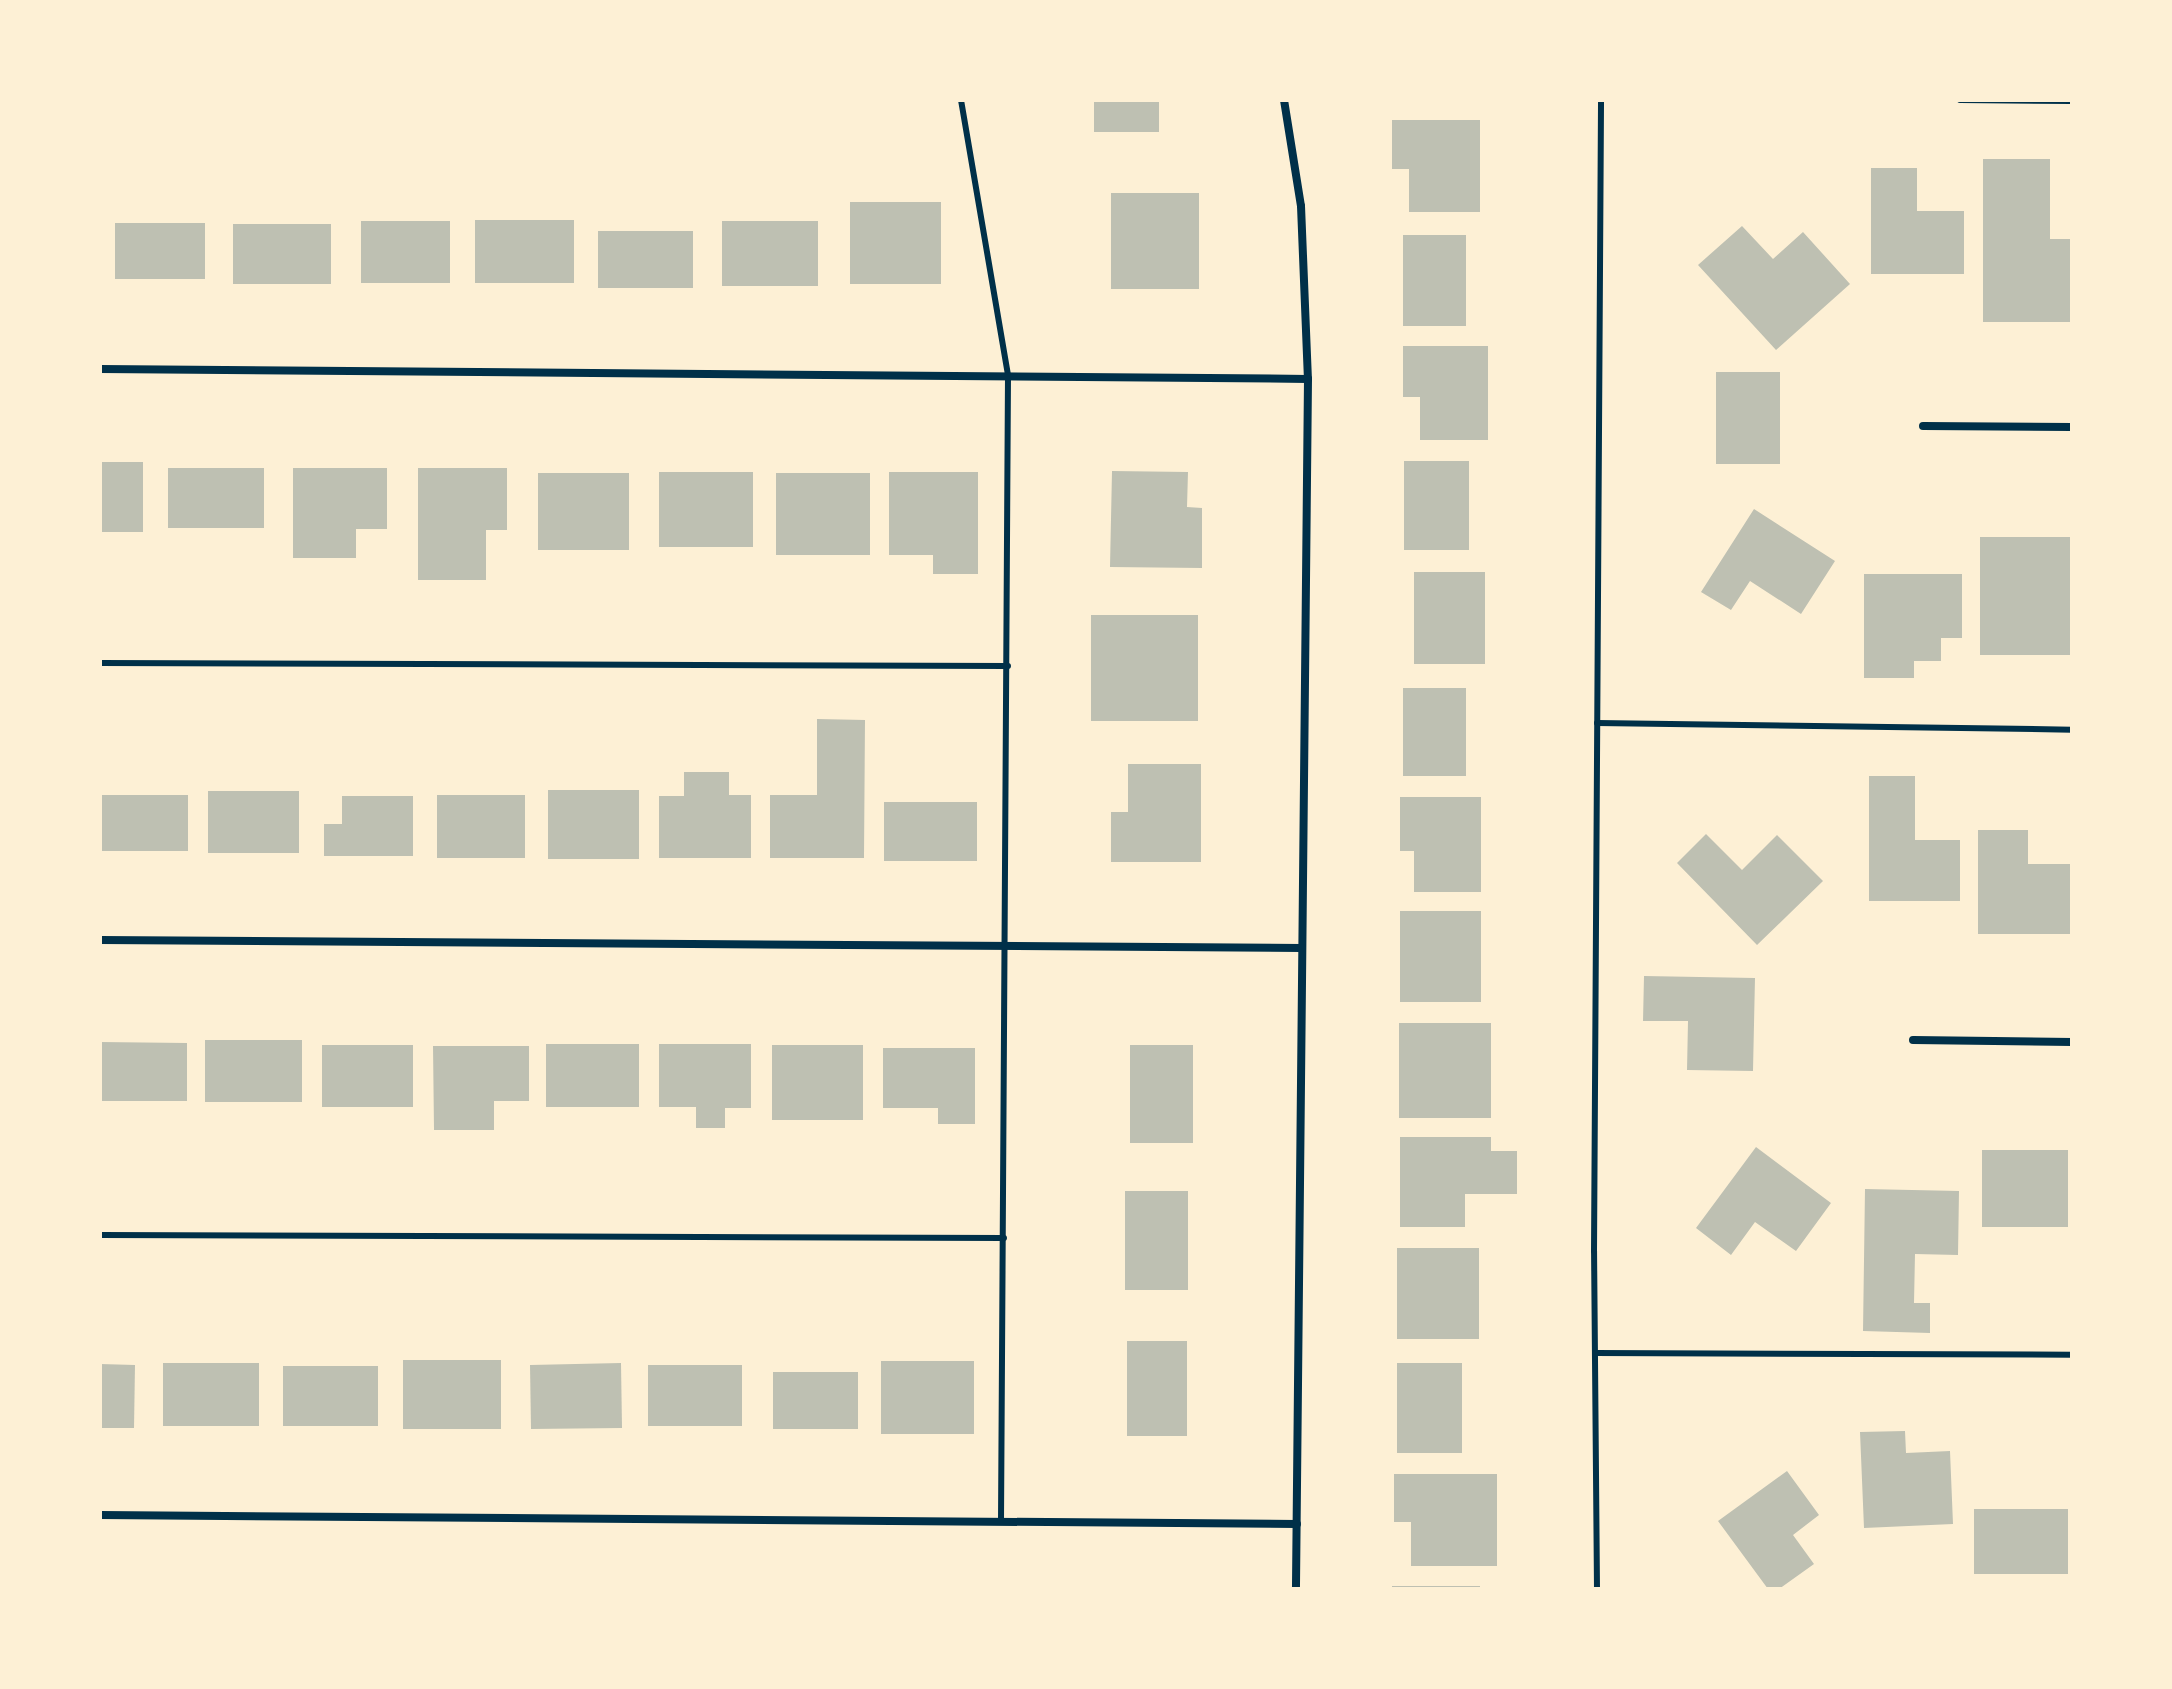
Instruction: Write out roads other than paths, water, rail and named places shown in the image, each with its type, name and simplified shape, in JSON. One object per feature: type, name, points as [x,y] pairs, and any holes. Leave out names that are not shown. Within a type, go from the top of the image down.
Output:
[{"type":"street","points":[[1284,100],[1301,206],[1308,379],[1296,1589]]},
{"type":"street","points":[[100,369],[1308,379]]},
{"type":"street","points":[[1923,426],[2072,427]]},
{"type":"street","points":[[100,940],[1302,948]]},
{"type":"street","points":[[1913,1040],[2072,1042]]},
{"type":"street","points":[[100,1515],[1297,1524]]},
{"type":"lane","points":[[961,100],[1008,376],[1008,946],[1001,1522]]},
{"type":"lane","points":[[1597,1589],[1595,1353],[1601,100]]},
{"type":"lane","points":[[1960,100],[2072,101]]},
{"type":"lane","points":[[100,663],[1008,666]]},
{"type":"lane","points":[[1597,723],[2072,730]]},
{"type":"lane","points":[[100,1235],[1004,1238]]},
{"type":"lane","points":[[1595,1353],[2072,1355]]}]
